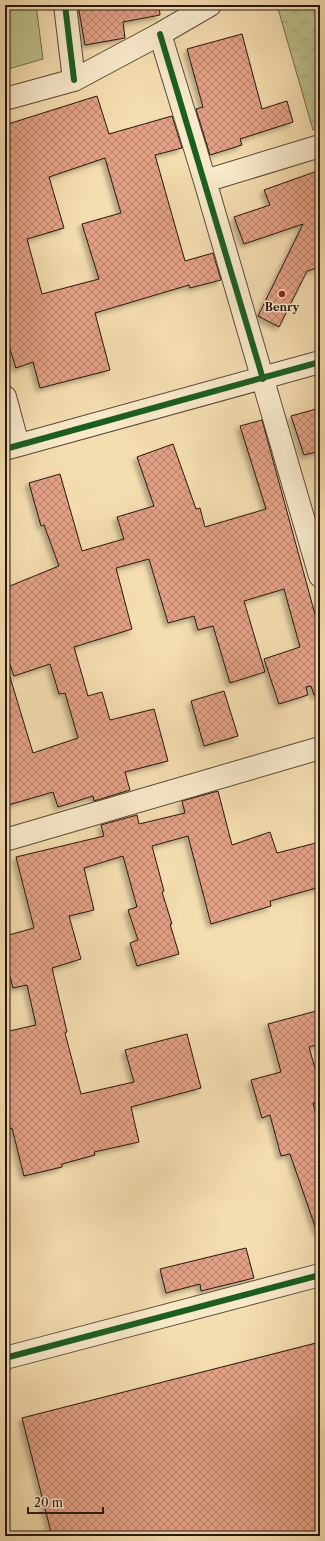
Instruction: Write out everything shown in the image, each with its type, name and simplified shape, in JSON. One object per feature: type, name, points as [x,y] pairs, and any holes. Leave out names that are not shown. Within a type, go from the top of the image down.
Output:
[{"type":"street","points":[[65,5],[74,80]]},
{"type":"street","points":[[5,99],[74,80],[160,34],[210,5]]},
{"type":"street","points":[[160,34],[205,181],[320,576]]},
{"type":"street","points":[[205,181],[320,146]]},
{"type":"street","points":[[5,396],[11,447],[263,379],[320,362]]},
{"type":"street","points":[[5,840],[320,748]]},
{"type":"street","points":[[5,1358],[320,1275]]},
{"type":"green space","points":[[5,5],[36,5],[43,59],[5,70]]},
{"type":"green space","points":[[277,5],[320,5],[320,128],[313,130]]},
{"type":"building","points":[[78,5],[159,5],[160,15],[123,22],[125,38],[85,45]]},
{"type":"building","points":[[242,34],[262,109],[287,101],[293,122],[240,139],[242,145],[210,155],[196,109],[203,107],[187,49]]},
{"type":"building","points":[[97,96],[109,134],[172,116],[182,148],[155,155],[185,261],[213,253],[221,280],[190,288],[189,285],[95,313],[110,370],[40,388],[33,362],[16,368],[9,346],[5,347],[5,125]],"holes":[[[105,158],[121,213],[82,224],[99,279],[42,294],[27,239],[64,228],[49,177]]]},
{"type":"building","points":[[320,170],[320,267],[307,271],[279,327],[258,316],[303,224],[244,244],[234,217],[270,205],[264,190]]},
{"type":"building","points":[[320,408],[320,451],[304,455],[291,416]]},
{"type":"building","points":[[262,420],[316,618],[320,617],[320,695],[314,695],[311,686],[306,687],[308,695],[279,704],[264,659],[300,647],[284,589],[244,601],[265,672],[230,683],[213,626],[198,630],[194,616],[168,623],[149,559],[116,568],[132,629],[74,647],[88,696],[102,692],[110,720],[154,709],[168,761],[125,772],[130,790],[94,801],[93,796],[58,807],[53,792],[5,806],[5,678],[10,677],[33,753],[78,738],[65,693],[59,694],[50,664],[14,676],[5,650],[5,588],[59,566],[44,525],[41,526],[29,483],[60,474],[82,551],[124,539],[117,517],[154,506],[137,457],[173,444],[196,509],[200,508],[205,527],[266,509],[240,426]]},
{"type":"building","points":[[224,691],[238,736],[204,746],[191,701]]},
{"type":"building","points":[[218,791],[232,845],[270,832],[277,853],[320,842],[320,887],[270,901],[271,906],[211,924],[188,836],[152,846],[164,891],[162,892],[172,924],[170,924],[179,954],[137,966],[130,943],[138,940],[128,910],[137,907],[123,856],[84,868],[94,910],[69,916],[81,959],[52,968],[67,1032],[65,1033],[81,1094],[134,1082],[125,1050],[187,1034],[201,1088],[131,1107],[139,1142],[94,1152],[95,1155],[62,1164],[62,1167],[24,1176],[12,1128],[5,1130],[5,1032],[36,1025],[27,985],[13,988],[5,958],[5,936],[34,928],[16,857],[104,836],[101,825],[137,815],[139,824],[185,813],[182,801]]},
{"type":"building","points":[[320,1010],[320,1044],[309,1047],[320,1086],[320,1101],[313,1103],[320,1129],[320,1231],[317,1232],[290,1154],[281,1156],[270,1115],[262,1118],[251,1080],[281,1072],[268,1024]]},
{"type":"building","points":[[246,1248],[254,1278],[201,1291],[200,1284],[166,1293],[160,1269]]},
{"type":"building","points":[[320,1342],[320,1532],[302,1536],[52,1536],[22,1418]]},
{"type":"cycle path","points":[[65,5],[74,80]]},
{"type":"cycle path","points":[[160,34],[263,379]]},
{"type":"cycle path","points":[[5,449],[320,362]]},
{"type":"cycle path","points":[[5,1358],[320,1275]]},
{"type":"place","name":"Benry","points":[[282,294]]}]
